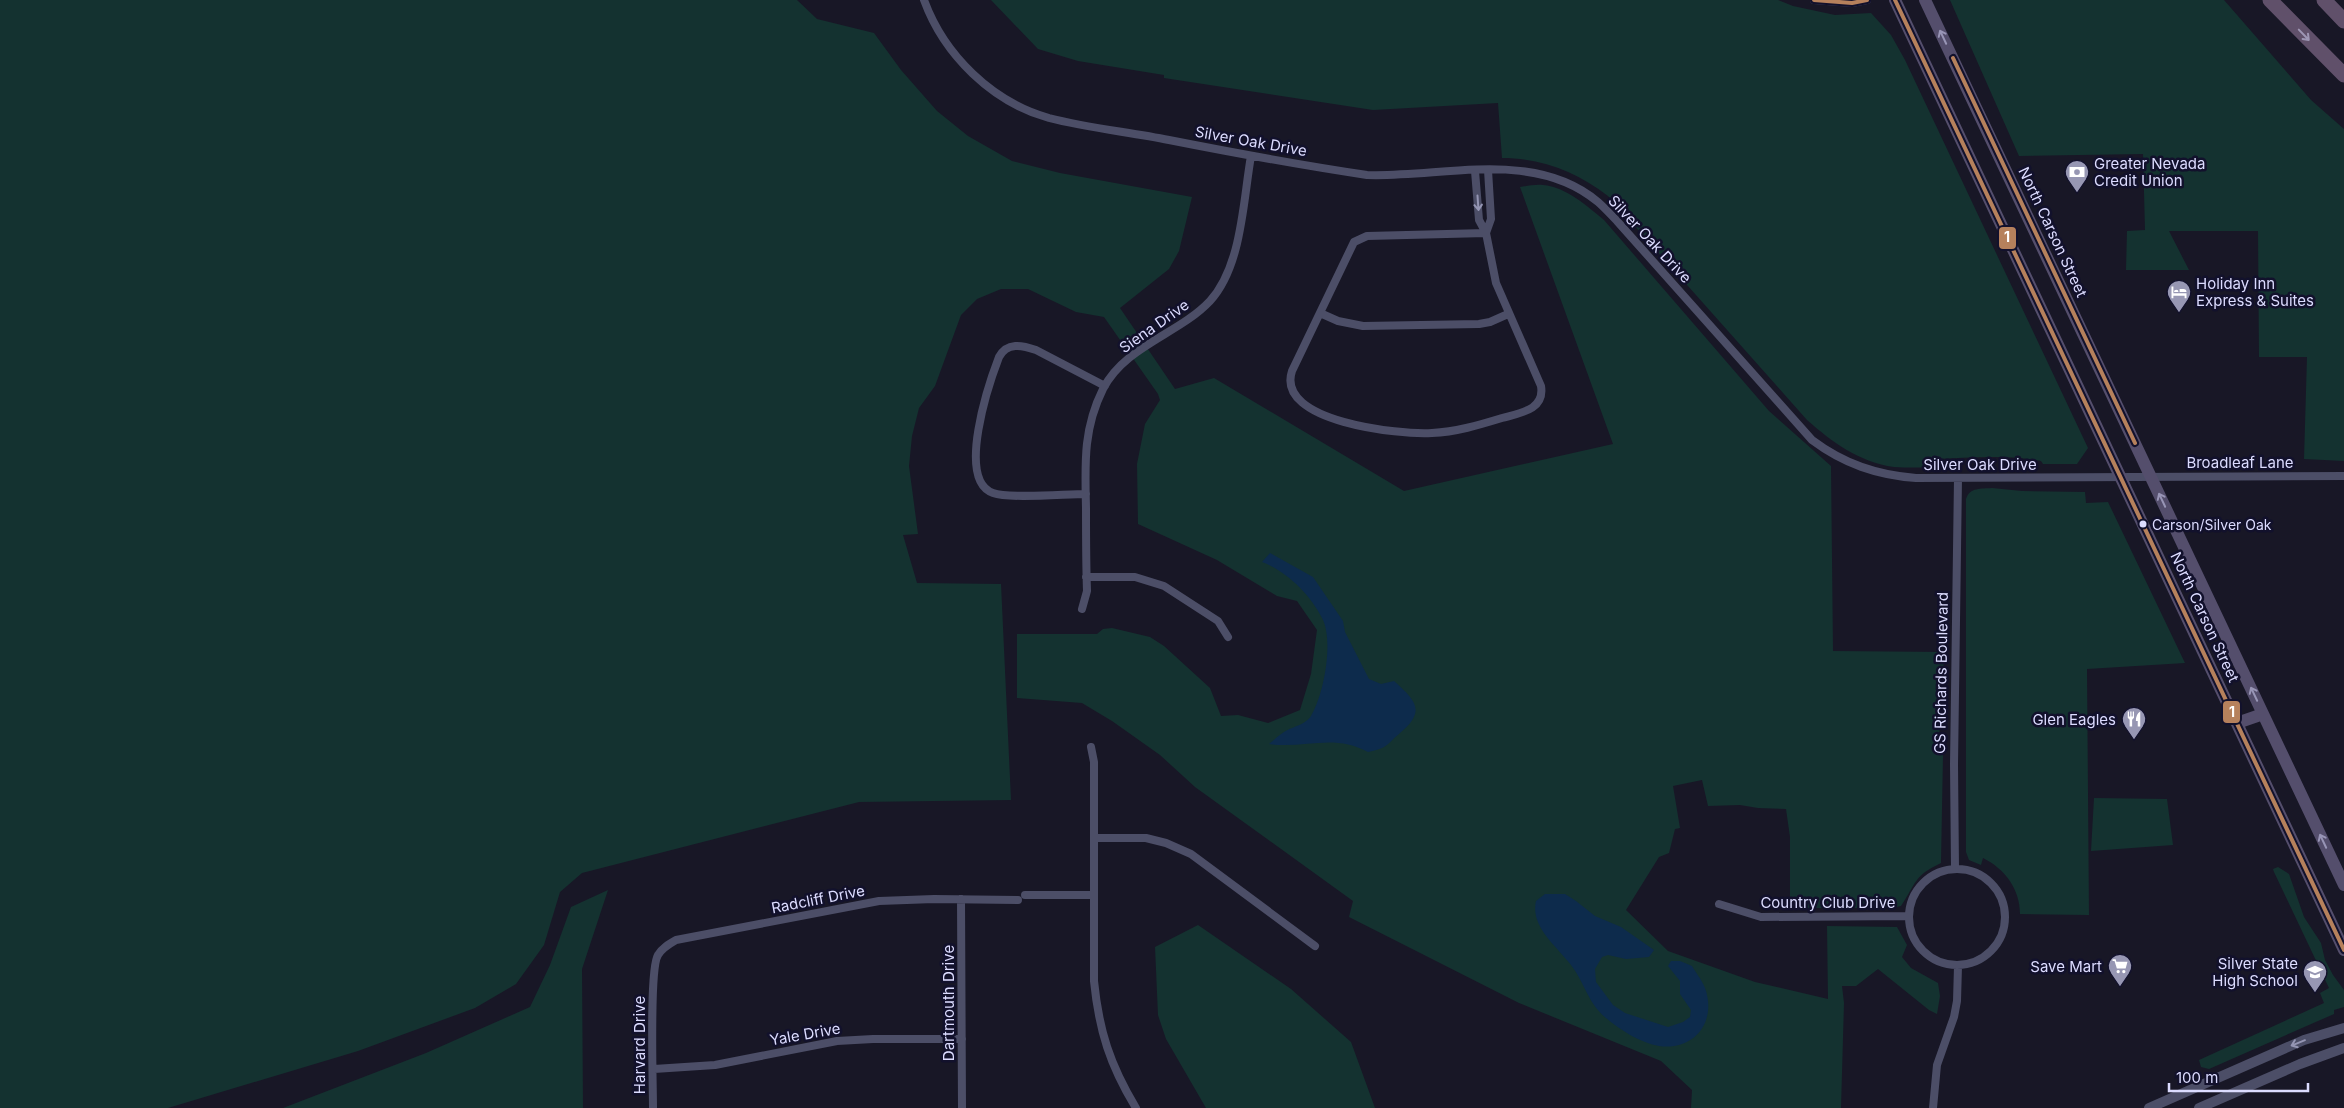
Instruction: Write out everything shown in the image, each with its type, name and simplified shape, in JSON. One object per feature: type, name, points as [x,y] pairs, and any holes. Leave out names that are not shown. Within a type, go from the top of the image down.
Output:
[{"type":"highway","points":[[2270,0],[2344,75]]},
{"type":"highway","points":[[2324,0],[2344,21]]},
{"type":"main road","name":"North Carson Street","points":[[1895,0],[2344,950]]},
{"type":"main road","name":"North Carson Street","points":[[1925,0],[2344,885]]},
{"type":"main road","points":[[2237,723],[2263,714]]},
{"type":"street","name":"Silver Oak Drive","points":[[924,0],[936,27],[950,50],[967,68],[992,89],[1019,106],[1048,117],[1074,124],[1367,175],[1390,176],[1514,170],[1554,178],[1577,188],[1598,202],[1812,440],[1828,452],[1856,466],[1894,476],[1958,478],[2136,476]]},
{"type":"street","points":[[1814,0],[1845,3],[1867,0]]},
{"type":"street","name":"Siena Drive","points":[[1082,609],[1087,591],[1086,438],[1094,410],[1105,386],[1118,368],[1138,352],[1197,313],[1211,300],[1221,285],[1235,252],[1251,156]]},
{"type":"street","points":[[1486,233],[1491,219],[1488,170]]},
{"type":"street","points":[[1475,171],[1480,220],[1486,233],[1492,270],[1508,314],[1541,386],[1538,404],[1530,410],[1477,426],[1448,432],[1418,434],[1385,432],[1355,425],[1305,405],[1294,396],[1290,387],[1291,376],[1351,246],[1362,237],[1486,233]]},
{"type":"street","points":[[1320,313],[1338,321],[1363,326],[1479,324],[1490,322],[1508,314]]},
{"type":"street","points":[[1086,494],[1003,495],[986,490],[978,479],[977,448],[980,414],[999,357],[1002,351],[1012,346],[1036,350],[1105,386]]},
{"type":"street","name":"Broadleaf Lane","points":[[2136,476],[2344,476]]},
{"type":"street","name":"GS Richards Boulevard","points":[[1956,869],[1954,764],[1958,478]]},
{"type":"street","points":[[1086,577],[1134,577],[1164,586],[1218,621],[1228,637]]},
{"type":"street","points":[[1091,747],[1094,762],[1094,981],[1102,1035],[1110,1062],[1136,1108]]},
{"type":"street","points":[[1094,838],[1146,838],[1166,843],[1191,854],[1314,946]]},
{"type":"street","points":[[1956,869],[1974,872],[1990,882],[2004,903],[2006,916],[2000,940],[1992,951],[1982,959],[1958,966],[1943,963],[1922,951],[1912,935],[1908,916],[1915,892],[1922,883],[1932,875],[1956,869]]},
{"type":"street","name":"Radcliff Drive","points":[[653,983],[658,955],[668,944],[676,940],[879,901],[1094,895]]},
{"type":"street","name":"Dartmouth Drive","points":[[960,899],[962,1108]]},
{"type":"street","name":"Country Club Drive","points":[[1720,904],[1761,918],[1908,916]]},
{"type":"street","points":[[1933,1108],[1938,1065],[1954,1017],[1957,1001],[1958,966]]},
{"type":"street","name":"Harvard Drive","points":[[653,983],[653,1108]]},
{"type":"street","points":[[2150,1108],[2304,1040],[2344,1028]]},
{"type":"street","name":"Yale Drive","points":[[654,1069],[714,1065],[837,1041],[962,1039]]},
{"type":"street","points":[[2199,1108],[2300,1064],[2344,1048]]},
{"type":"green space","points":[[0,0],[797,0],[817,19],[874,33],[901,70],[937,111],[968,136],[1012,161],[1060,173],[1192,197],[1179,251],[1169,269],[1120,308],[1175,389],[1214,378],[1404,491],[1613,444],[1520,187],[1543,185],[1568,193],[1604,220],[1769,411],[1831,466],[1833,651],[1944,652],[1942,721],[1939,733],[1943,755],[1941,863],[1920,877],[1901,906],[1892,908],[1790,908],[1790,837],[1786,809],[1740,805],[1708,806],[1702,780],[1673,786],[1680,828],[1675,829],[1669,853],[1659,857],[1626,910],[1668,951],[1755,982],[1828,999],[1827,926],[1897,927],[1907,945],[1902,957],[1911,968],[1938,983],[1940,996],[1937,1014],[1929,1010],[1878,969],[1856,986],[1842,986],[1844,1003],[1841,1108],[1691,1108],[1692,1090],[1661,1061],[1519,1003],[1349,917],[1353,901],[1195,787],[1160,755],[1112,721],[1082,703],[1017,698],[1017,634],[1097,634],[1103,629],[1112,628],[1150,637],[1164,646],[1210,688],[1221,716],[1238,715],[1268,723],[1300,710],[1311,674],[1317,630],[1297,601],[1277,596],[1217,560],[1138,524],[1137,464],[1145,424],[1160,400],[1158,394],[1104,317],[1076,312],[1028,289],[1001,289],[977,299],[961,315],[935,386],[919,408],[912,436],[909,466],[918,534],[903,535],[917,583],[1001,584],[1011,800],[859,802],[582,873],[560,892],[544,945],[516,984],[475,1008],[358,1051],[168,1108],[0,1108]]},
{"type":"green space","points":[[991,0],[1778,0],[1793,6],[1835,15],[1871,13],[1891,35],[1905,60],[2088,448],[2077,464],[2043,464],[2041,461],[2028,459],[1974,457],[1933,459],[1933,468],[1894,467],[1869,461],[1847,450],[1807,420],[1608,196],[1584,180],[1558,168],[1531,161],[1502,158],[1498,103],[1373,110],[1164,78],[1164,75],[1078,61],[1038,49]]},
{"type":"green space","points":[[1950,0],[2224,0],[2311,100],[2344,129],[2344,461],[2304,459],[2307,357],[2259,357],[2258,231],[2169,231],[2189,270],[2126,270],[2127,231],[2145,230],[2143,154],[2019,156]]},
{"type":"green space","points":[[1992,488],[2022,491],[2085,492],[2086,503],[2108,502],[2185,663],[2087,669],[2089,915],[2020,914],[2014,888],[2004,874],[1983,858],[1981,865],[1969,860],[1966,852],[1966,499],[1970,492]]},
{"type":"green space","points":[[2094,798],[2167,799],[2173,845],[2091,851]]},
{"type":"green space","points":[[2278,867],[2289,874],[2304,917],[2321,943],[2325,960],[2333,975],[2344,990],[2344,1007],[2334,1010],[2334,1014],[2209,1069],[2201,1067],[2199,1060],[2324,1003],[2320,993],[2329,988],[2274,872],[2273,869]]},
{"type":"green space","points":[[608,890],[582,969],[583,1108],[283,1108],[426,1053],[530,1007],[550,965],[571,907]]},
{"type":"green space","points":[[1198,925],[1291,989],[1351,1042],[1375,1108],[1206,1108],[1166,1039],[1158,1015],[1155,947]]},
{"type":"water","points":[[1270,553],[1313,577],[1343,621],[1345,632],[1369,679],[1381,684],[1394,681],[1412,700],[1416,712],[1413,718],[1408,725],[1383,747],[1368,752],[1355,746],[1331,742],[1295,745],[1269,744],[1284,732],[1310,718],[1324,680],[1327,653],[1326,628],[1317,609],[1304,592],[1288,577],[1262,562]]},
{"type":"water","points":[[1545,894],[1565,894],[1595,916],[1621,927],[1654,950],[1649,957],[1626,959],[1608,955],[1602,957],[1595,969],[1596,982],[1613,1005],[1625,1013],[1668,1027],[1683,1022],[1690,1017],[1691,1010],[1680,994],[1680,981],[1668,966],[1671,961],[1680,961],[1692,966],[1704,985],[1708,1000],[1708,1012],[1705,1022],[1693,1039],[1683,1044],[1659,1046],[1631,1035],[1606,1018],[1594,1006],[1576,972],[1541,928],[1535,910],[1536,901]]},
{"type":"transit line","name":"1","points":[[1814,0],[1852,3],[1867,0]]},
{"type":"transit line","name":"1","points":[[1895,0],[2344,950]]},
{"type":"transit line","name":"1","points":[[1953,58],[2135,443]]},
{"type":"place","name":"Greater Nevada Credit Union","points":[[2077,193]]},
{"type":"place","name":"Holiday Inn Express & Suites","points":[[2179,313]]},
{"type":"place","name":"Carson/Silver Oak","points":[[2143,524]]},
{"type":"place","name":"Glen Eagles","points":[[2134,740]]},
{"type":"place","name":"Save Mart","points":[[2120,987]]},
{"type":"place","name":"Silver State High School","points":[[2315,993]]}]
